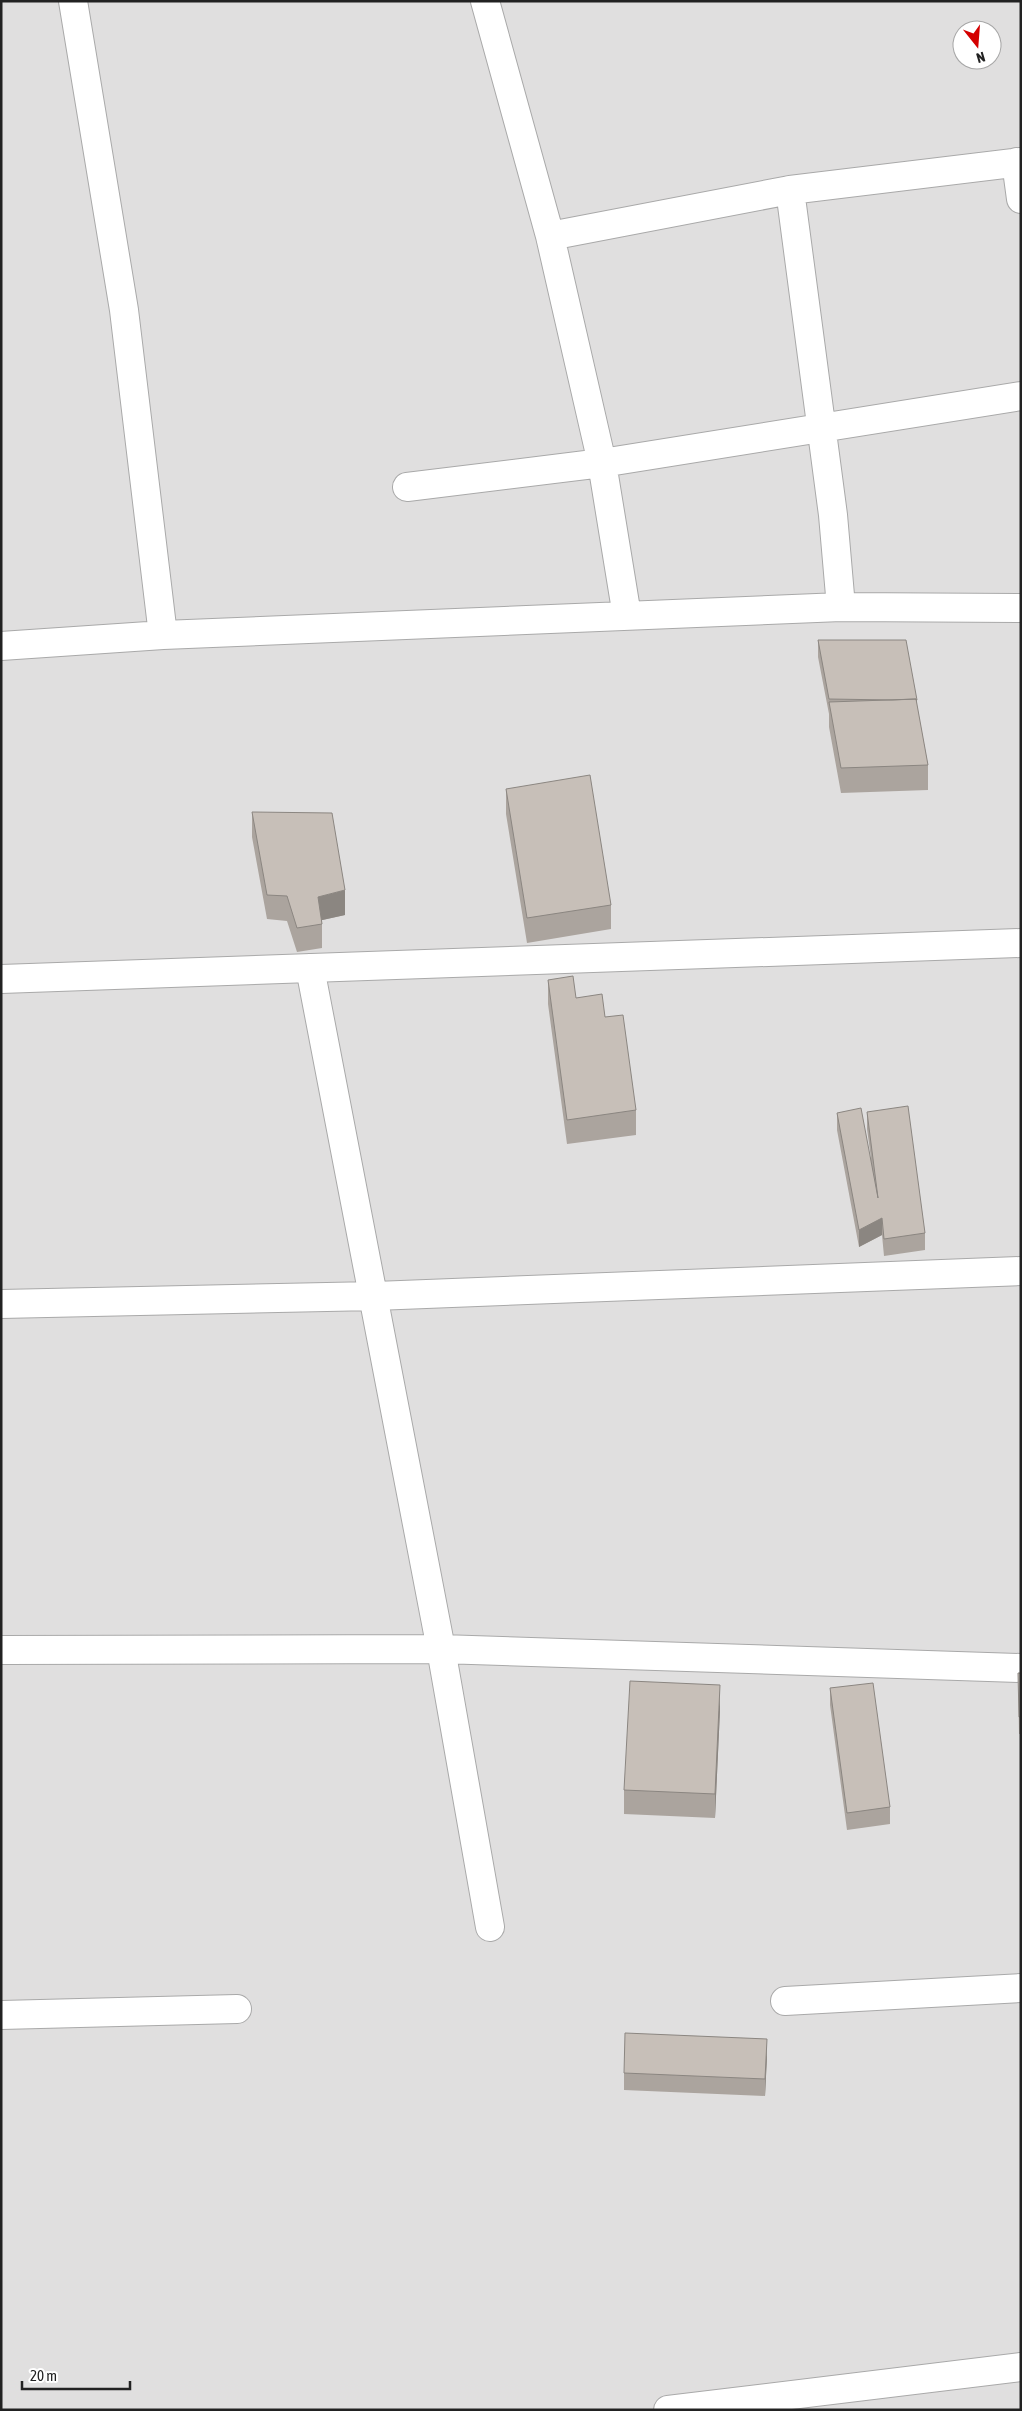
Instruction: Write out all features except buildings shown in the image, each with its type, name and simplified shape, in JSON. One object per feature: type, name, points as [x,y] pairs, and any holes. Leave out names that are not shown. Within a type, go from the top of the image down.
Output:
[{"type":"street","points":[[73,1],[124,310],[163,636]]},
{"type":"street","points":[[486,1],[550,236],[602,463],[627,616]]},
{"type":"street","points":[[550,236],[790,190],[1018,162],[1021,199]]},
{"type":"street","points":[[790,190],[820,429],[833,515],[841,607]]},
{"type":"street","points":[[407,487],[602,463],[1021,396]]},
{"type":"street","points":[[1,646],[163,636],[841,607],[1021,608]]},
{"type":"street","points":[[1,979],[1021,943]]},
{"type":"street","points":[[310,968],[441,1649],[490,1927]]},
{"type":"street","points":[[1,1304],[374,1296],[1021,1271]]},
{"type":"street","points":[[1,1650],[441,1649],[1021,1668]]},
{"type":"street","points":[[785,2001],[1021,1988]]},
{"type":"street","points":[[1,2015],[237,2009]]},
{"type":"street","points":[[668,2410],[1021,2367]]},
{"type":"shaded area","points":[[1,1],[1021,1],[1021,2410],[1,2410]]}]
